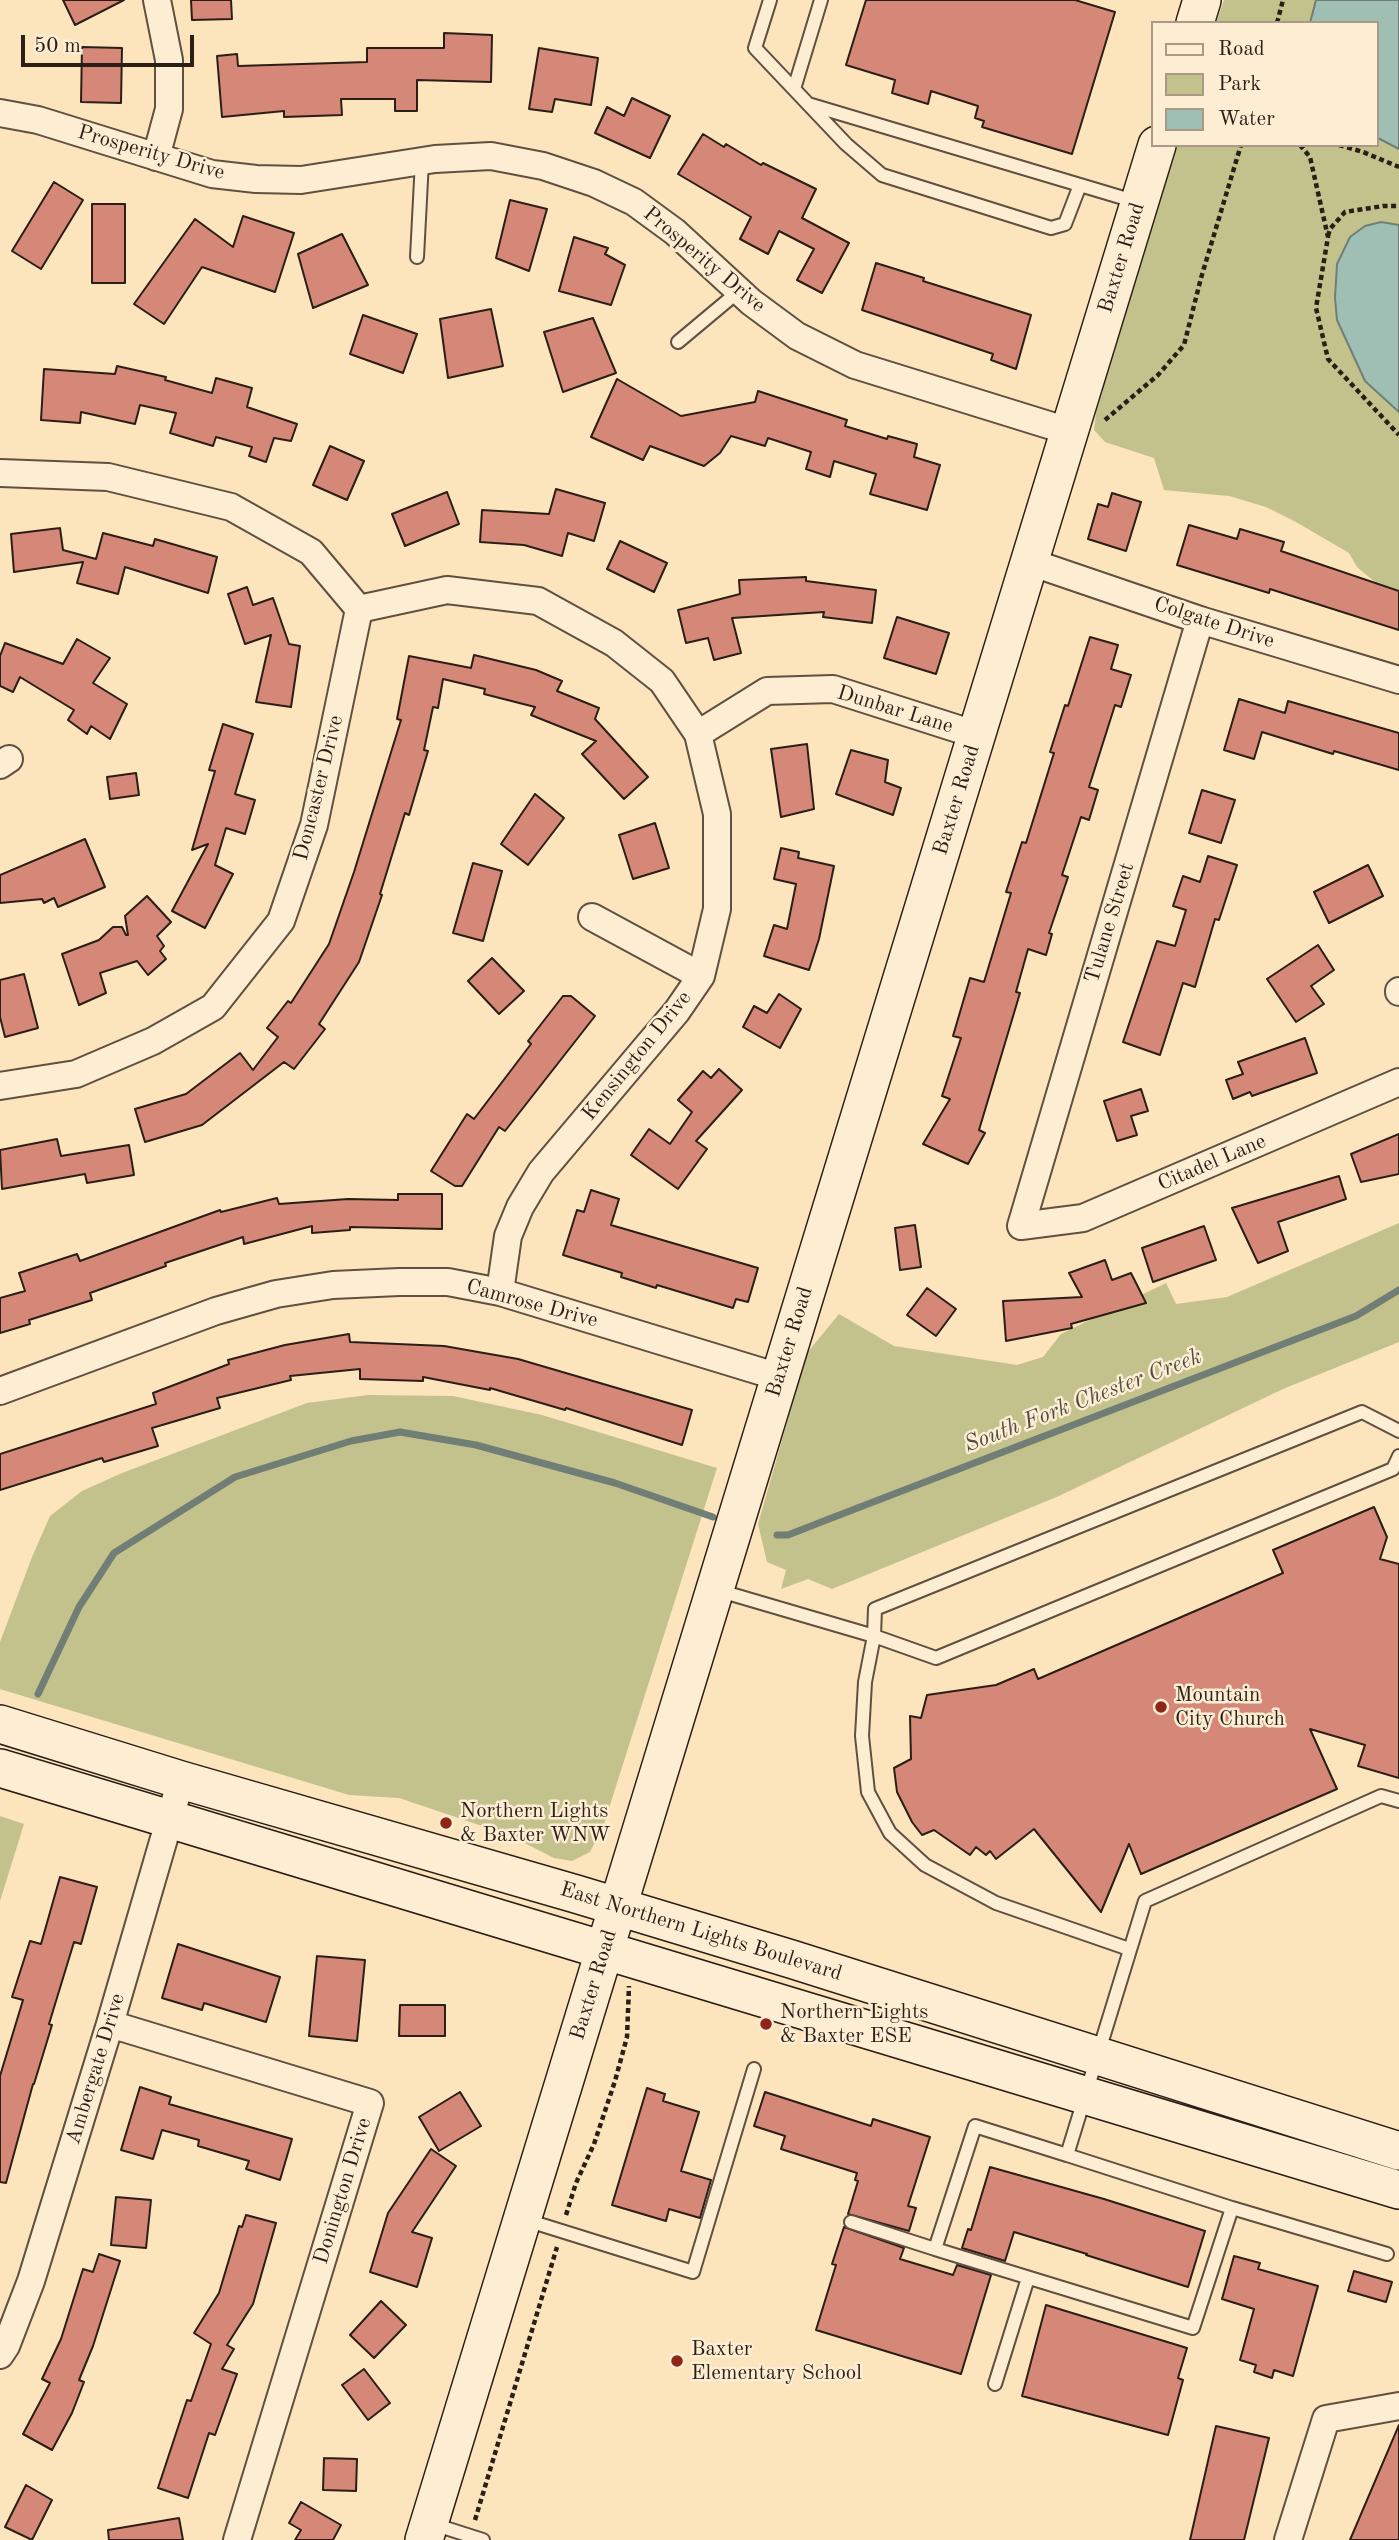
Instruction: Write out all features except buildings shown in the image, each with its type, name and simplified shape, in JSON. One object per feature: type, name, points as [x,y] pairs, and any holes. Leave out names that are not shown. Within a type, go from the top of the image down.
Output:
[{"type":"main road","points":[[1196,21],[1202,0]]},
{"type":"main road","name":"Baxter Road","points":[[427,2531],[1030,562],[1085,427],[1139,202],[1156,147]]},
{"type":"main road","name":"East Northern Lights Boulevard","points":[[0,1724],[181,1780],[791,1959],[1399,2151]]},
{"type":"main road","name":"East Northern Lights Boulevard","points":[[0,1768],[1399,2190]]},
{"type":"street","points":[[156,158],[169,109],[167,48],[157,0]]},
{"type":"street","name":"Prosperity Drive","points":[[0,113],[38,120],[212,174],[256,179],[301,180],[422,161],[491,156],[543,166],[594,183],[634,202],[797,336],[855,365],[1085,427]]},
{"type":"street","points":[[0,473],[108,477],[231,508],[311,552],[359,609]]},
{"type":"street","name":"Colgate Drive","points":[[1030,562],[1200,620],[1399,680]]},
{"type":"street","name":"Kensington Drive","points":[[359,609],[447,590],[538,601],[614,643],[662,681],[698,734],[717,814],[718,909],[701,976],[677,1011],[541,1172],[520,1207],[508,1236],[500,1292]]},
{"type":"street","name":"Doncaster Drive","points":[[0,1086],[76,1074],[153,1041],[213,1007],[281,921],[314,825],[359,609]]},
{"type":"street","name":"Tulane Street","points":[[1021,1226],[1200,620]]},
{"type":"street","name":"Dunbar Lane","points":[[698,734],[767,691],[833,690],[977,735]]},
{"type":"street","points":[[592,917],[701,976]]},
{"type":"street","name":"Citadel Lane","points":[[1021,1226],[1083,1218],[1399,1082]]},
{"type":"street","name":"Camrose Drive","points":[[0,1391],[216,1311],[276,1294],[333,1284],[399,1282],[448,1282],[500,1292],[779,1377]]},
{"type":"street","name":"Ambergate Drive","points":[[0,2355],[31,2281],[181,1780]]},
{"type":"street","name":"Donington Drive","points":[[110,2024],[370,2103],[237,2540]]},
{"type":"street","points":[[1288,2540],[1326,2419],[1399,2406]]},
{"type":"lane","points":[[770,0],[755,48],[846,144],[882,175],[1051,228],[1065,223],[1080,186]]},
{"type":"lane","points":[[794,89],[821,0]]},
{"type":"lane","points":[[808,104],[1139,202]]},
{"type":"lane","points":[[417,257],[422,161]]},
{"type":"lane","points":[[678,342],[739,291]]},
{"type":"lane","points":[[1129,1949],[996,1903],[925,1865],[890,1832],[868,1792],[862,1736],[875,1609],[1362,1412],[1399,1431]]},
{"type":"lane","points":[[714,1590],[874,1636],[936,1658],[1393,1469],[1399,1456]]},
{"type":"lane","points":[[1067,2155],[1145,1901],[1381,1796],[1399,1801]]},
{"type":"lane","points":[[522,2219],[693,2272],[754,2068]]},
{"type":"lane","points":[[935,2249],[975,2126],[1387,2254]]},
{"type":"lane","points":[[851,2222],[1193,2328],[1232,2208]]},
{"type":"lane","points":[[995,2385],[1028,2278]]},
{"type":"lane","points":[[427,2531],[468,2535],[483,2540]]},
{"type":"path","points":[[1278,21],[1283,0]]},
{"type":"path","points":[[1085,427],[1158,375],[1184,345],[1240,147]]},
{"type":"path","points":[[1302,147],[1310,157],[1328,236]]},
{"type":"path","points":[[1345,147],[1387,160],[1399,167]]},
{"type":"path","points":[[1399,206],[1345,212],[1330,229],[1316,308],[1328,359],[1399,435]]},
{"type":"path","points":[[468,2535],[476,2518],[523,2365],[576,2183],[594,2144],[615,2081],[627,2037],[629,1983]]},
{"type":"green space","points":[[1224,0],[1316,0],[1311,21],[1217,21]]},
{"type":"green space","points":[[1378,138],[1399,149],[1399,225],[1381,222],[1365,226],[1395,409],[1399,412],[1399,602],[1357,567],[1349,553],[1296,522],[1266,507],[1229,496],[1164,490],[1154,458],[1105,442],[1094,430],[1103,390],[1101,389],[1126,291],[1174,147],[1378,147]]},
{"type":"green space","points":[[1399,1223],[1399,1342],[1283,1389],[1059,1496],[832,1589],[808,1579],[781,1589],[786,1570],[767,1562],[758,1524],[807,1353],[839,1314],[894,1346],[1017,1365],[1043,1357],[1061,1334],[1166,1283],[1176,1304],[1227,1297]]},
{"type":"green space","points":[[368,1395],[453,1396],[542,1415],[717,1468],[603,1827],[590,1852],[572,1861],[554,1858],[509,1835],[399,1798],[349,1795],[0,1689],[0,1642],[50,1516],[82,1491],[122,1473],[307,1403]]},
{"type":"green space","points":[[0,1816],[24,1824],[0,1901]]},
{"type":"water","points":[[1316,0],[1399,0],[1399,149],[1378,138],[1378,21],[1311,21]]},
{"type":"water","points":[[1381,222],[1399,225],[1399,412],[1365,381],[1337,320],[1337,264],[1350,237],[1365,226]]},
{"type":"waterway","name":"South Fork Chester Creek","points":[[777,1535],[788,1535],[1356,1316],[1399,1290]]},
{"type":"waterway","name":"South Fork Chester Creek","points":[[38,1694],[79,1607],[114,1553],[235,1477],[351,1441],[400,1432],[476,1445],[615,1483],[713,1517]]},
{"type":"place","name":"Mountain City Church","points":[[1161,1707]]},
{"type":"place","name":"Northern Lights & Baxter WNW","points":[[446,1823]]},
{"type":"place","name":"Northern Lights & Baxter ESE","points":[[766,2024]]},
{"type":"place","name":"Baxter Elementary School","points":[[677,2361]]}]
